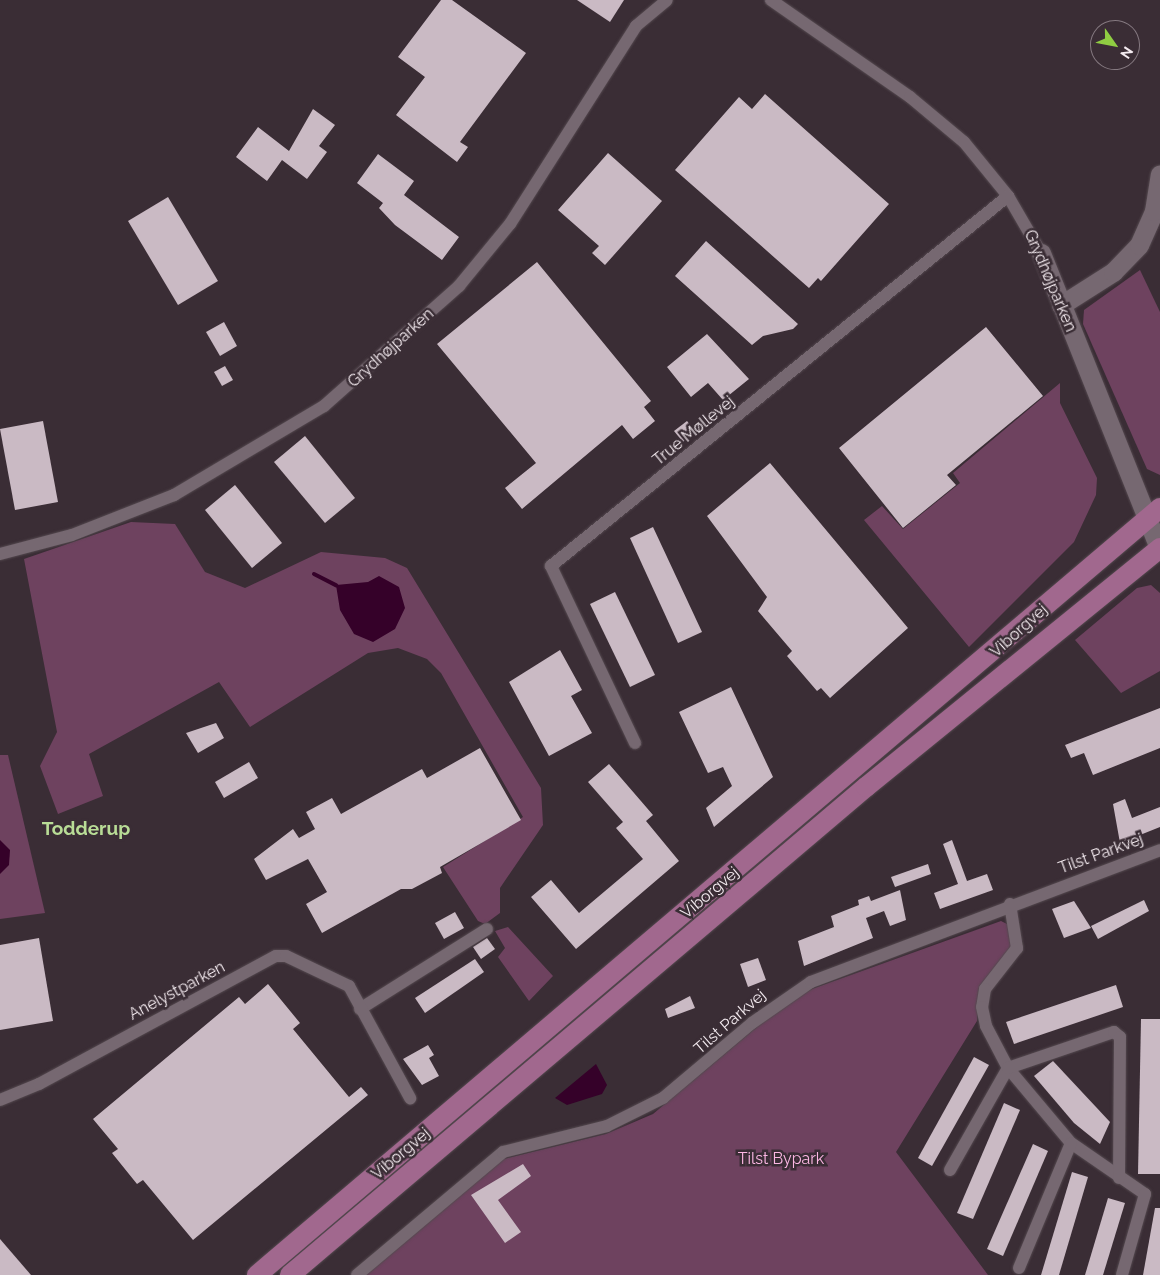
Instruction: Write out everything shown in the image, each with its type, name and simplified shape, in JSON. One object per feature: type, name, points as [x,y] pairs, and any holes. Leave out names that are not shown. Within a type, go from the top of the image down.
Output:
[{"type":"main road","name":"Viborgvej","points":[[258,1275],[992,654],[1154,512]]},
{"type":"main road","name":"Viborgvej","points":[[290,1275],[866,787],[1160,549]]},
{"type":"street","name":"Grydhøjparken","points":[[0,554],[72,535],[174,495],[248,455],[332,400],[459,286],[510,224],[636,26],[667,0]]},
{"type":"street","name":"Grydhøjparken","points":[[771,0],[946,126],[981,160],[1008,196],[1041,253],[1061,305],[1154,512],[1160,549]]},
{"type":"street","points":[[1061,305],[1113,272],[1139,245],[1154,211],[1160,174]]},
{"type":"street","name":"True Møllevej","points":[[635,743],[551,566],[1008,196]]},
{"type":"street","name":"Tilst Parkvej","points":[[357,1275],[503,1152],[632,1114],[692,1078],[752,1022],[811,982],[1010,904],[1160,850]]},
{"type":"street","points":[[1010,904],[1017,948],[985,989],[982,1007],[1008,1068],[1071,1143],[1144,1194],[1122,1275]]},
{"type":"street","points":[[360,1009],[487,929]]},
{"type":"street","name":"Anelystparken","points":[[0,1100],[39,1084],[276,956],[343,982],[410,1098]]},
{"type":"street","points":[[950,1170],[1008,1068],[1114,1032],[1120,1038],[1119,1178]]},
{"type":"street","points":[[1019,1268],[1071,1143]]},
{"type":"green space","points":[[1140,270],[1160,312],[1160,475],[1147,469],[1083,324],[1084,310]]},
{"type":"green space","points":[[1060,383],[1060,403],[1097,478],[1096,495],[1074,542],[969,647],[864,520],[882,506],[903,529],[960,483],[953,473]]},
{"type":"green space","points":[[131,522],[175,524],[205,572],[245,588],[321,552],[385,558],[407,568],[541,788],[543,825],[500,888],[500,913],[485,924],[478,921],[443,867],[523,817],[441,673],[427,659],[398,648],[368,653],[250,727],[219,682],[89,754],[103,796],[58,814],[40,766],[57,732],[24,559]]},
{"type":"green space","points":[[1151,585],[1160,593],[1160,671],[1121,693],[1075,640],[1137,588]]},
{"type":"green space","points":[[0,755],[8,755],[45,913],[0,919]]},
{"type":"green space","name":"Tilst Bypark","points":[[1001,921],[1011,926],[1013,942],[1007,955],[979,988],[977,1021],[896,1152],[988,1275],[366,1275],[504,1159],[606,1134],[653,1114],[777,1010],[812,989]]},
{"type":"green space","points":[[508,927],[553,976],[529,1001],[498,957],[505,948],[495,931]]},
{"type":"shaded area","points":[[379,576],[399,587],[405,608],[395,629],[373,642],[354,634],[340,610],[336,585],[368,582]]},
{"type":"shaded area","points":[[0,840],[10,850],[9,865],[0,874]]},
{"type":"shaded area","points":[[596,1064],[607,1085],[602,1094],[567,1105],[555,1098]]},
{"type":"building","points":[[441,0],[452,0],[526,53],[460,142],[468,147],[457,162],[396,115],[425,77],[398,57]]},
{"type":"building","points":[[577,0],[624,0],[610,22]]},
{"type":"building","points":[[765,94],[889,204],[821,281],[818,278],[809,288],[675,170],[739,97],[752,109]]},
{"type":"building","points":[[313,109],[335,125],[319,146],[327,152],[307,179],[282,160],[267,181],[236,157],[258,127],[289,151]]},
{"type":"building","points":[[608,153],[662,201],[605,265],[592,253],[599,246],[558,210]]},
{"type":"building","points":[[378,154],[414,181],[404,195],[459,237],[442,260],[395,225],[379,208],[383,203],[357,183]]},
{"type":"building","points":[[168,197],[218,281],[178,305],[128,221]]},
{"type":"building","points":[[706,241],[798,324],[793,329],[763,336],[752,345],[675,276]]},
{"type":"building","points":[[537,262],[651,401],[644,407],[655,421],[633,439],[622,425],[522,509],[505,488],[536,463],[437,344]]},
{"type":"building","points":[[224,322],[237,346],[220,356],[206,332]]},
{"type":"building","points":[[986,327],[1043,396],[947,475],[956,485],[903,528],[839,448]]},
{"type":"building","points":[[707,334],[749,379],[723,400],[708,383],[691,397],[667,367]]},
{"type":"building","points":[[225,366],[233,380],[222,386],[214,372]]},
{"type":"building","points":[[43,421],[58,502],[15,510],[0,429]]},
{"type":"building","points":[[687,421],[696,432],[683,442],[674,431]]},
{"type":"building","points":[[305,436],[355,498],[325,523],[274,462]]},
{"type":"building","points":[[770,463],[908,628],[830,698],[821,688],[817,691],[787,656],[792,651],[758,611],[767,597],[707,516]]},
{"type":"building","points":[[235,485],[282,543],[252,568],[205,510]]},
{"type":"building","points":[[653,527],[702,632],[678,643],[630,538]]},
{"type":"building","points":[[615,592],[655,675],[630,687],[590,604]]},
{"type":"building","points":[[560,650],[582,690],[571,696],[592,733],[549,756],[509,682]]},
{"type":"building","points":[[731,687],[773,777],[714,827],[706,808],[732,786],[723,767],[708,773],[679,712]]},
{"type":"building","points":[[1160,708],[1160,748],[1093,775],[1084,753],[1071,758],[1065,745]]},
{"type":"building","points":[[216,723],[224,738],[198,753],[186,733]]},
{"type":"building","points":[[480,748],[521,820],[440,867],[442,873],[412,889],[401,889],[322,933],[306,904],[327,892],[308,859],[266,880],[254,859],[293,829],[299,838],[315,829],[306,812],[332,798],[341,814],[422,769],[427,778]]},
{"type":"building","points":[[249,762],[258,778],[224,798],[215,782]]},
{"type":"building","points":[[609,764],[653,815],[646,821],[679,861],[576,949],[531,897],[551,880],[579,913],[643,859],[616,828],[623,822],[588,782]]},
{"type":"building","points":[[1125,799],[1132,818],[1160,807],[1160,827],[1120,843],[1113,804]]},
{"type":"building","points":[[952,840],[967,881],[987,874],[993,890],[940,909],[934,893],[958,884],[943,844]]},
{"type":"building","points":[[928,864],[931,874],[895,887],[891,877]]},
{"type":"building","points":[[900,890],[906,920],[890,926],[884,911],[866,918],[873,938],[804,966],[798,941],[834,927],[831,916],[859,905],[858,900],[869,896],[871,901]]},
{"type":"building","points":[[1144,900],[1149,911],[1098,939],[1091,926]]},
{"type":"building","points":[[1074,901],[1091,928],[1064,938],[1052,909]]},
{"type":"building","points":[[455,912],[464,928],[444,939],[435,923]]},
{"type":"building","points":[[39,938],[53,1021],[0,1030],[0,945]]},
{"type":"building","points":[[487,938],[495,949],[481,959],[473,947]]},
{"type":"building","points":[[758,958],[766,980],[748,987],[740,964]]},
{"type":"building","points":[[475,959],[484,972],[425,1013],[415,998]]},
{"type":"building","points":[[268,984],[300,1023],[293,1029],[349,1097],[361,1087],[368,1095],[193,1240],[143,1180],[137,1184],[112,1153],[118,1149],[93,1119],[239,997],[245,1004]]},
{"type":"building","points":[[1116,985],[1123,1007],[1014,1044],[1006,1022]]},
{"type":"building","points":[[690,996],[695,1008],[668,1018],[665,1009]]},
{"type":"building","points":[[1141,1019],[1160,1019],[1160,1174],[1138,1174]]},
{"type":"building","points":[[428,1045],[434,1055],[429,1058],[439,1076],[422,1085],[403,1059]]},
{"type":"building","points":[[974,1057],[989,1065],[932,1166],[918,1158]]},
{"type":"building","points":[[1053,1061],[1110,1122],[1100,1144],[1074,1123],[1034,1076]]},
{"type":"building","points":[[1004,1103],[1020,1110],[973,1219],[957,1213]]},
{"type":"building","points":[[1033,1144],[1048,1151],[1003,1256],[987,1249]]},
{"type":"building","points":[[523,1164],[531,1176],[498,1200],[521,1232],[505,1243],[471,1195]]},
{"type":"building","points":[[1072,1172],[1088,1177],[1059,1275],[1041,1275]]},
{"type":"building","points":[[1108,1198],[1125,1203],[1103,1275],[1085,1275]]},
{"type":"building","points":[[1155,1208],[1160,1208],[1160,1275],[1143,1275]]},
{"type":"building","points":[[0,1239],[31,1275],[0,1275]]},
{"type":"waterway","points":[[314,574],[336,585]]},
{"type":"district","name":"Todderup","points":[[86,829]]}]
